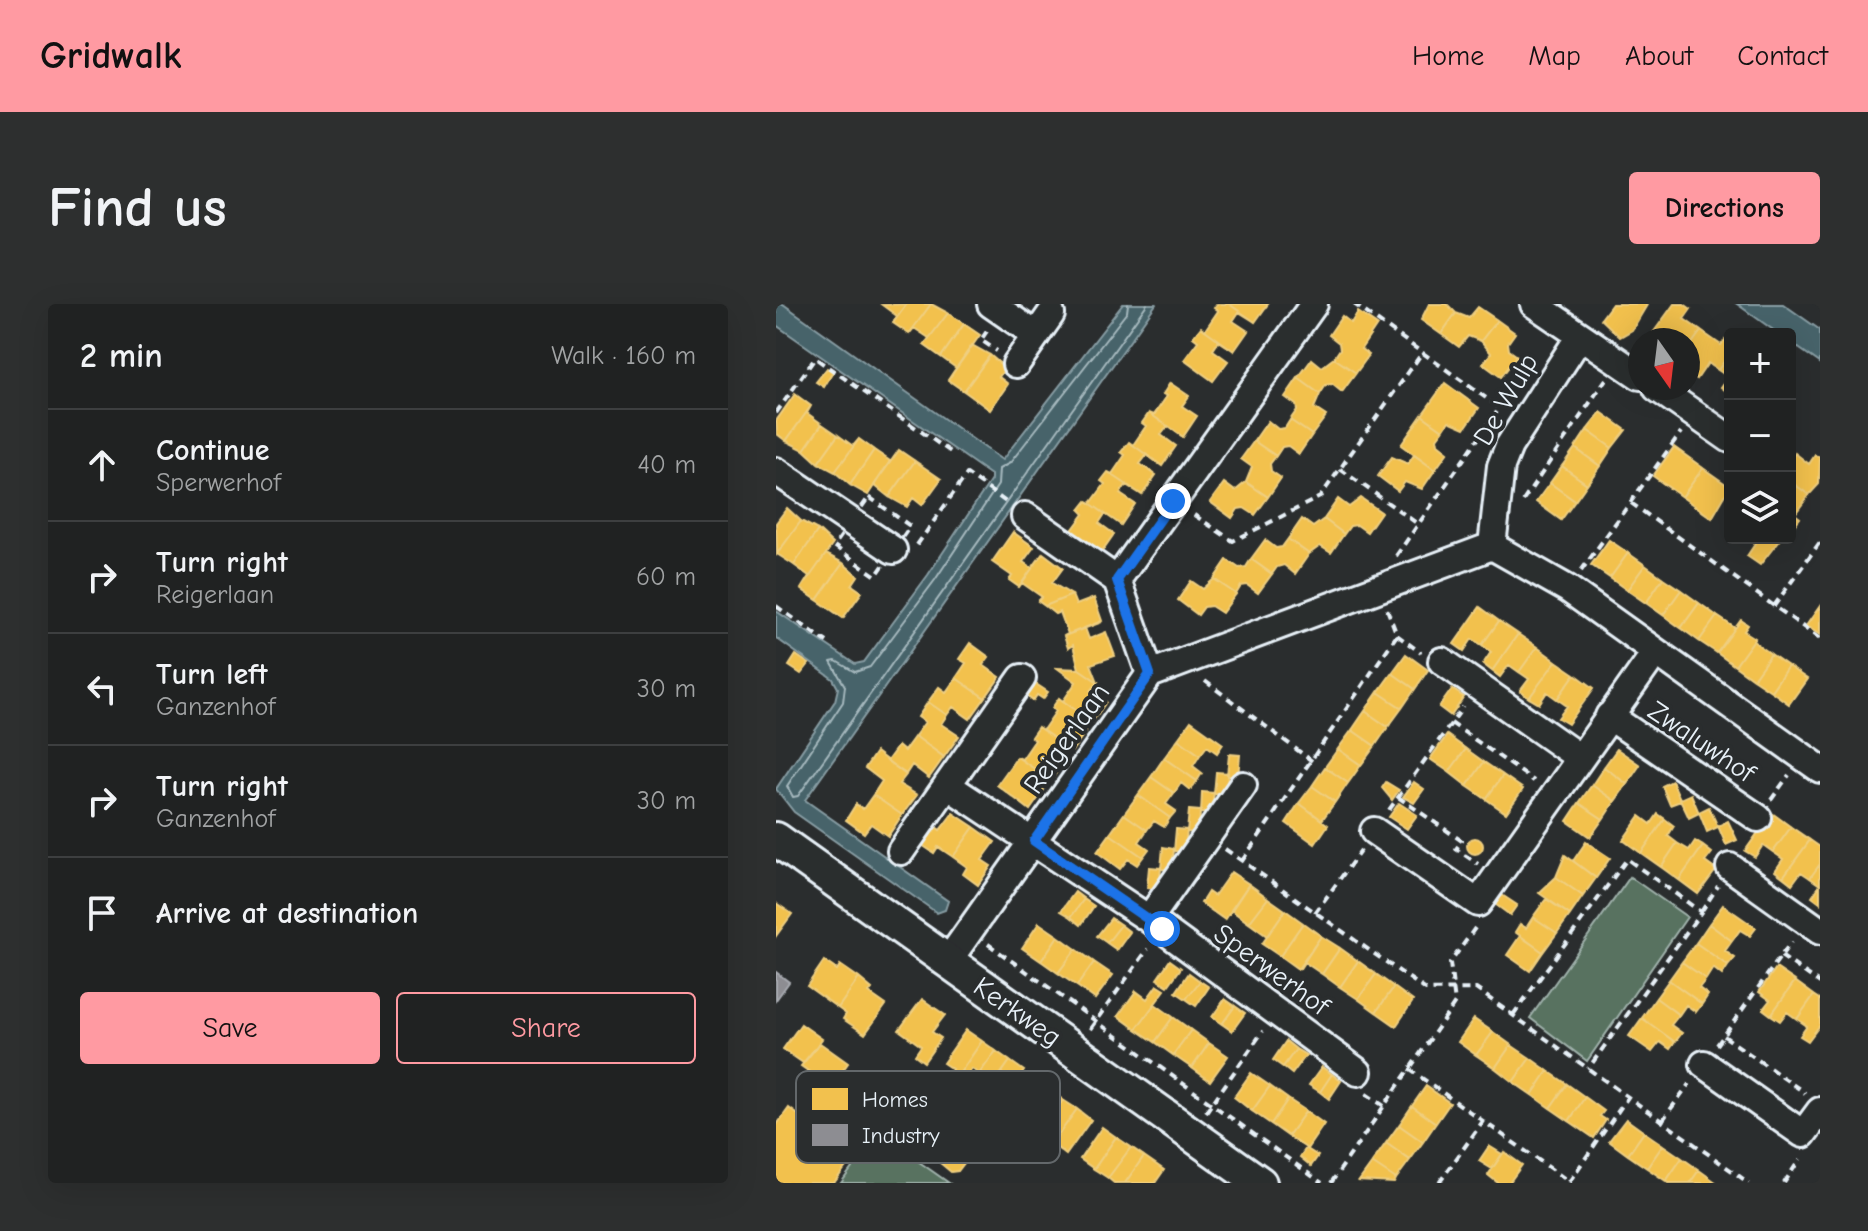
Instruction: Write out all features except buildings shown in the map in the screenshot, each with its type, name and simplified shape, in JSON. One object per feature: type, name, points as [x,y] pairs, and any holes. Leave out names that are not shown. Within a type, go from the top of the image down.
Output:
[{"type":"street","points":[[991,304],[1043,325],[1016,364]]},
{"type":"street","points":[[1117,580],[1314,304]]},
{"type":"street","points":[[1534,304],[1628,367]]},
{"type":"street","name":"De Wulp","points":[[1492,546],[1501,466],[1509,446],[1580,336]]},
{"type":"street","points":[[1674,400],[1724,435]]},
{"type":"street","points":[[776,471],[903,551]]},
{"type":"street","points":[[1019,512],[1117,580],[1150,674]]},
{"type":"street","points":[[1492,546],[1568,589],[1655,653],[1815,756]]},
{"type":"street","name":"Reigerlaan","points":[[948,961],[1150,674],[1492,546]]},
{"type":"street","name":"Zwaluwhof","points":[[1478,903],[1655,653]]},
{"type":"street","points":[[1442,661],[1580,758]]},
{"type":"street","points":[[901,851],[1022,678]]},
{"type":"street","name":"Zwaluwhof","points":[[1609,716],[1758,818]]},
{"type":"street","name":"Sperwerhof","points":[[947,785],[1156,924],[1358,1072]]},
{"type":"street","points":[[1156,924],[1243,785]]},
{"type":"street","points":[[1374,831],[1478,903]]},
{"type":"street","name":"Kerkweg","points":[[776,839],[1260,1183]]},
{"type":"street","points":[[1730,867],[1813,926]]},
{"type":"street","points":[[1704,1064],[1803,1134],[1814,1103]]},
{"type":"path","points":[[1354,304],[1500,408]]},
{"type":"path","points":[[1173,501],[1233,541],[1320,497],[1422,353]]},
{"type":"path","points":[[776,413],[815,358],[955,455]]},
{"type":"path","points":[[1519,506],[1628,369]]},
{"type":"path","points":[[1517,384],[1391,563],[1388,585],[1397,635],[1242,861],[1426,990],[1476,989],[1749,1183]]},
{"type":"path","points":[[1568,589],[1693,413]]},
{"type":"path","points":[[1340,469],[1418,524]]},
{"type":"path","points":[[903,551],[967,474],[1019,512]]},
{"type":"path","points":[[1631,503],[1820,639]]},
{"type":"path","points":[[1774,606],[1820,542]]},
{"type":"path","points":[[776,606],[827,642]]},
{"type":"path","points":[[1181,662],[1312,761]]},
{"type":"path","points":[[1315,913],[1477,686]]},
{"type":"path","points":[[1451,723],[1554,795]]},
{"type":"path","points":[[1398,797],[1462,841],[1456,849],[1496,877]]},
{"type":"path","points":[[1513,1015],[1627,859],[1701,912],[1588,1069]]},
{"type":"path","points":[[1331,1183],[1455,1003],[1450,963],[1482,918],[1478,903]]},
{"type":"path","points":[[1074,1050],[1096,1021],[1156,924]]},
{"type":"path","points":[[1662,1121],[1781,956],[1813,926]]},
{"type":"path","points":[[970,931],[1322,1183]]},
{"type":"path","points":[[1781,956],[1820,983]]},
{"type":"path","points":[[1191,1133],[1276,1012]]},
{"type":"path","points":[[1724,1036],[1814,1103]]},
{"type":"path","points":[[1409,1069],[1570,1182],[1628,1097]]},
{"type":"path","points":[[1439,1183],[1483,1121]]},
{"type":"green space","points":[[1630,877],[1687,917],[1587,1061],[1530,1018]]},
{"type":"green space","points":[[856,1163],[921,1163],[949,1183],[841,1183]]},
{"type":"water","points":[[776,304],[783,304],[1002,460],[1123,304],[1156,304],[805,800],[948,901],[945,910],[937,913],[794,812],[776,789],[835,701],[838,688],[833,679],[776,638],[776,611],[855,664],[864,662],[928,575],[991,480],[991,475],[776,325]]},
{"type":"water","points":[[1737,304],[1783,304],[1820,330],[1820,363],[1796,346],[1796,328],[1771,328]]},
{"type":"route","points":[[1162,929],[1034,841],[1150,674],[1117,580],[1173,501]]}]
